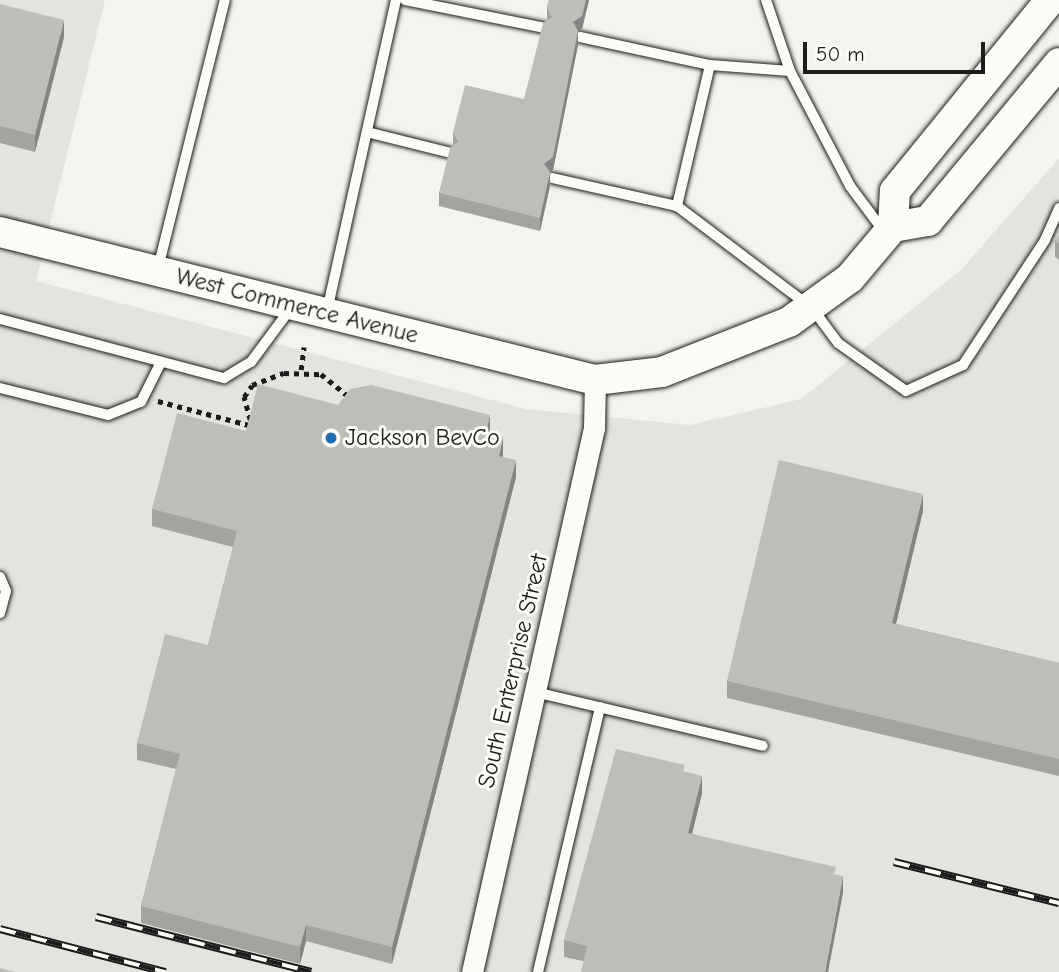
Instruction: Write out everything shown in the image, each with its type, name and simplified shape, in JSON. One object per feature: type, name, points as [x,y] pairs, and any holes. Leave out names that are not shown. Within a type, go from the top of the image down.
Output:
[{"type":"street","points":[[890,231],[895,191],[1050,0]]},
{"type":"street","points":[[595,380],[662,372],[812,309],[890,231],[928,221],[1059,63]]},
{"type":"street","name":"West Commerce Avenue","points":[[0,232],[595,380]]},
{"type":"street","name":"South Enterprise Street","points":[[472,972],[594,428],[595,380]]},
{"type":"lane","points":[[157,271],[225,0]]},
{"type":"lane","points":[[326,314],[371,133],[396,0]]},
{"type":"lane","points":[[405,0],[545,28]]},
{"type":"lane","points":[[766,0],[790,71],[850,186],[890,231]]},
{"type":"lane","points":[[580,37],[710,65],[790,71]]},
{"type":"lane","points":[[677,206],[710,65]]},
{"type":"lane","points":[[371,133],[451,153]]},
{"type":"lane","points":[[552,178],[677,206],[812,309],[838,343],[906,391],[963,365],[1045,240],[1059,208]]},
{"type":"lane","points":[[0,318],[224,378],[251,362],[293,305]]},
{"type":"lane","points":[[0,388],[108,415],[141,402],[161,362]]},
{"type":"lane","points":[[0,577],[6,591],[0,613]]},
{"type":"lane","points":[[535,692],[763,746]]},
{"type":"lane","points":[[538,972],[600,708]]},
{"type":"path","points":[[301,371],[304,347]]},
{"type":"path","points":[[247,434],[249,425],[244,397],[252,385],[301,371],[321,374],[351,400]]},
{"type":"path","points":[[153,400],[249,425]]},
{"type":"shaded area","points":[[0,0],[105,0],[36,281],[526,409],[690,425],[801,399],[961,270],[1059,158],[1059,972],[0,972]]},
{"type":"building","points":[[549,0],[586,0],[582,16],[573,22],[578,31],[553,157],[544,164],[550,172],[540,218],[439,193],[450,148],[458,142],[453,132],[465,85],[524,99],[543,23],[552,17],[547,7]]},
{"type":"building","points":[[0,4],[64,20],[35,135],[0,126]]},
{"type":"building","points":[[258,384],[338,405],[350,389],[371,385],[490,415],[486,432],[503,437],[499,456],[516,460],[392,947],[306,925],[300,947],[141,906],[180,754],[137,743],[165,634],[208,645],[237,531],[152,509],[177,413],[246,431]]},
{"type":"building","points":[[779,460],[923,494],[892,623],[1059,663],[1059,759],[727,681]]},
{"type":"building","points":[[616,749],[685,765],[683,771],[702,776],[688,833],[836,867],[834,874],[843,876],[825,972],[581,972],[587,946],[564,940]]},
{"type":"building","points":[[0,968],[16,972],[0,972]]},
{"type":"railway","points":[[894,862],[1059,903]]},
{"type":"railway","points":[[96,917],[311,972]]},
{"type":"railway","points":[[0,929],[165,972]]},
{"type":"place","name":"Jackson BevCo","points":[[331,438]]}]
